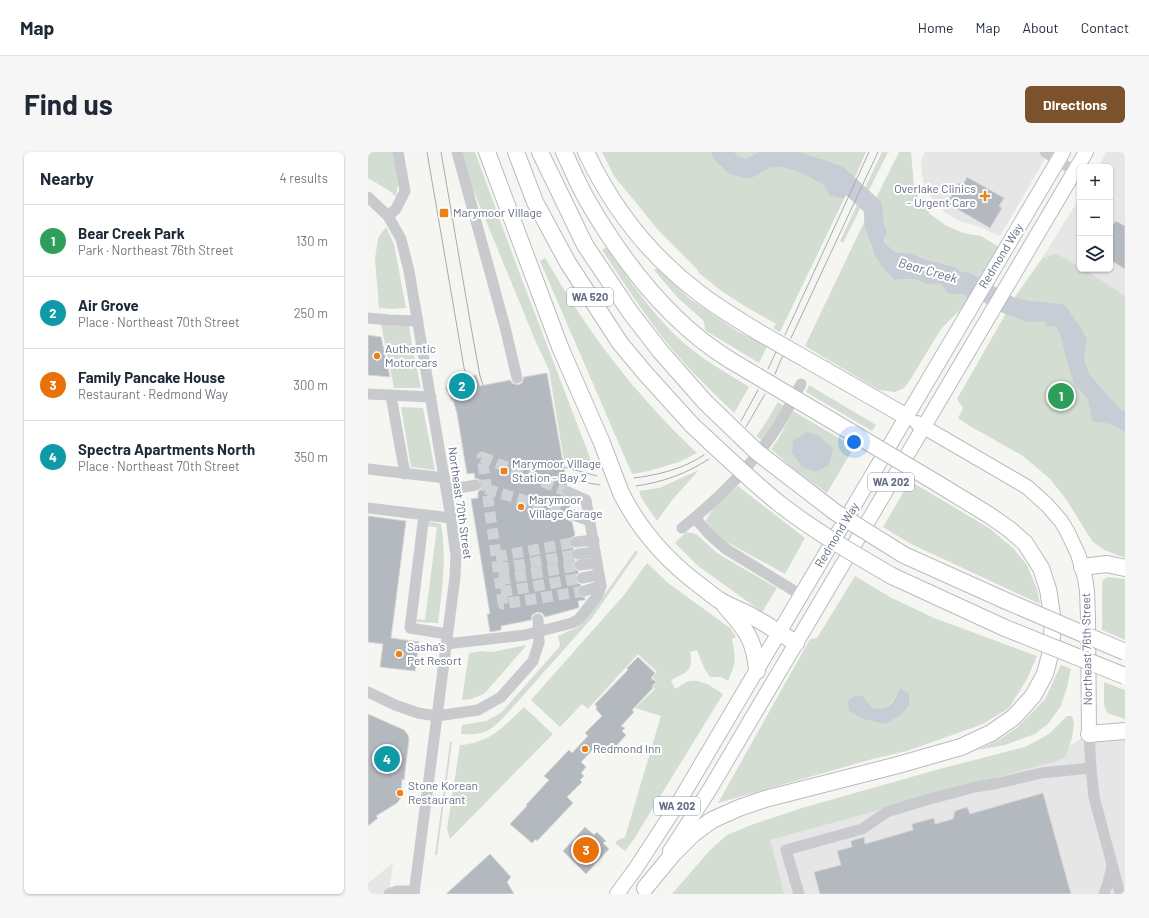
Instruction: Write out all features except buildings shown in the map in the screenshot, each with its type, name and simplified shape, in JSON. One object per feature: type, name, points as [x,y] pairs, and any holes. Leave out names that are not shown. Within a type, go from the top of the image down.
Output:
[{"type":"highway","points":[[487,152],[560,347],[602,443],[621,493],[633,515],[658,548],[688,577],[718,599],[751,616],[796,643]]},
{"type":"highway","name":"WA 520","points":[[516,152],[535,202],[568,263],[620,343],[692,425],[740,470],[781,505],[820,533],[892,576],[1004,628],[1125,676]]},
{"type":"highway","name":"WA 520","points":[[540,152],[585,245],[630,312],[661,352],[705,402],[757,452],[835,512],[904,555],[1125,652]]},
{"type":"highway","points":[[564,152],[586,198],[614,244],[647,288],[691,332],[705,344],[730,360],[935,482],[1009,529],[1025,543],[1041,568],[1048,589],[1053,621],[1052,651],[1045,674],[1033,696],[1014,717],[991,733],[961,747],[898,765],[765,799],[739,808],[712,820],[693,834],[673,854],[643,891]]},
{"type":"highway","points":[[586,152],[595,171],[625,218],[651,250],[698,292],[722,310],[760,333],[907,417]]},
{"type":"highway","points":[[1082,567],[1107,564],[1125,568]]},
{"type":"highway","points":[[718,599],[741,625],[749,637],[754,650],[757,671]]},
{"type":"highway","points":[[1089,734],[1125,732]]},
{"type":"main road","name":"Redmond Way","points":[[1081,164],[1086,152]]},
{"type":"main road","name":"Redmond Way","points":[[616,894],[659,835],[1060,156]]},
{"type":"main road","name":"Redmond Way","points":[[643,891],[706,795],[1008,286],[1077,173]]},
{"type":"main road","name":"Northeast 76th Street","points":[[907,417],[1019,482],[1041,498],[1067,531],[1078,554],[1086,585],[1088,604],[1089,734]]},
{"type":"street","points":[[388,216],[396,209],[405,191],[398,152]]},
{"type":"street","points":[[457,152],[505,327],[517,378]]},
{"type":"street","points":[[1045,152],[1060,156],[1077,173]]},
{"type":"street","name":"Northeast 70th Street","points":[[368,197],[388,216],[401,239],[409,270],[455,545],[455,570],[447,639],[414,893]]},
{"type":"street","points":[[368,318],[418,321]]},
{"type":"street","points":[[682,528],[695,518],[752,463],[773,434],[801,384]]},
{"type":"street","points":[[368,394],[431,397]]},
{"type":"street","points":[[392,396],[405,474]]},
{"type":"street","points":[[368,469],[445,478]]},
{"type":"street","points":[[447,490],[476,485]]},
{"type":"street","points":[[424,515],[410,628],[447,639],[525,635],[572,623],[579,618],[591,604],[598,595],[601,586],[586,500],[568,492]]},
{"type":"street","points":[[368,508],[451,518]]},
{"type":"street","points":[[571,514],[590,521]]},
{"type":"street","points":[[695,518],[710,536],[726,549],[801,595]]},
{"type":"street","points":[[576,542],[594,540]]},
{"type":"street","points":[[578,554],[596,557]]},
{"type":"street","points":[[580,566],[596,557]]},
{"type":"street","points":[[582,578],[599,575]]},
{"type":"street","points":[[584,591],[601,586]]},
{"type":"street","points":[[368,692],[395,705],[418,713],[437,716],[478,710],[500,697],[533,661],[539,642],[538,619]]},
{"type":"street","name":"Northeast 76th Street","points":[[1089,734],[1092,786],[1120,894]]},
{"type":"street","points":[[799,894],[786,850],[862,829],[887,812],[933,798],[975,787],[1041,773],[1091,768]]},
{"type":"street","points":[[1104,894],[1113,866]]},
{"type":"street","points":[[389,894],[397,891],[414,893]]},
{"type":"shaded area","points":[[368,152],[393,152],[398,184],[396,197],[390,191],[368,178]]},
{"type":"shaded area","points":[[461,152],[475,152],[595,471],[577,467],[564,461],[549,370],[535,340],[470,182]]},
{"type":"shaded area","points":[[602,152],[783,152],[786,164],[823,185],[830,196],[844,199],[780,332],[773,328],[776,324],[720,290],[699,273],[696,268],[659,231],[614,176]]},
{"type":"shaded area","points":[[785,152],[866,152],[855,177],[843,167],[823,159]]},
{"type":"shaded area","points":[[882,152],[888,152],[867,194],[864,190]]},
{"type":"shaded area","points":[[899,152],[911,152],[914,186],[918,197],[930,214],[945,225],[963,233],[981,236],[999,247],[976,286],[955,267],[924,259],[913,254],[894,253],[884,240],[875,200]]},
{"type":"shaded area","points":[[925,152],[1049,152],[1000,236],[980,227],[959,221],[946,213],[936,204],[930,196],[924,183],[921,161]]},
{"type":"shaded area","points":[[1106,152],[1125,152],[1125,301],[1043,257],[1077,202],[1077,272],[1113,272],[1113,164],[1100,164]]},
{"type":"shaded area","points":[[858,203],[862,205],[843,243],[840,241]]},
{"type":"shaded area","points":[[867,216],[870,245],[875,256],[894,280],[914,279],[926,284],[941,284],[949,293],[963,294],[968,299],[966,304],[941,329],[904,388],[895,392],[879,390],[805,346]]},
{"type":"shaded area","points":[[386,227],[394,244],[406,308],[379,308],[375,259],[378,238]]},
{"type":"shaded area","points":[[606,247],[643,298],[663,322],[685,344],[716,367],[749,387],[734,413],[692,371],[663,338],[640,307],[602,250]]},
{"type":"shaded area","points":[[1057,254],[1077,265],[1077,272],[1089,272],[1125,296],[1125,558],[1104,550],[1092,541],[1066,499],[1050,479],[1023,456],[958,418],[963,408],[957,399],[1017,294],[1043,257],[1047,259],[1047,256]]},
{"type":"shaded area","points":[[545,258],[590,329],[632,385],[680,437],[697,453],[679,462],[649,471],[632,474],[540,261]]},
{"type":"shaded area","points":[[657,268],[690,299],[737,331],[767,346],[759,363],[706,331],[703,320],[677,297],[654,270]]},
{"type":"shaded area","points":[[381,324],[395,326],[409,325],[412,345],[406,350],[407,354],[414,356],[421,388],[394,388]]},
{"type":"shaded area","points":[[809,385],[876,425],[872,431],[806,392]]},
{"type":"shaded area","points":[[778,402],[784,406],[764,442],[756,436]]},
{"type":"shaded area","points":[[401,407],[423,408],[435,470],[411,467]]},
{"type":"shaded area","points":[[793,411],[854,447],[827,493],[794,469],[771,449],[779,438]]},
{"type":"shaded area","points":[[699,470],[673,499],[657,521],[642,499],[639,491],[659,488]]},
{"type":"shaded area","points":[[910,481],[989,528],[1013,548],[1027,565],[1037,589],[1040,604],[911,544],[883,527]]},
{"type":"shaded area","points":[[738,486],[805,538],[785,574],[725,541],[714,532],[706,521],[716,506]]},
{"type":"shaded area","points":[[427,521],[441,524],[443,536],[444,561],[438,623],[418,622],[415,619],[425,620],[437,527],[426,526]]},
{"type":"shaded area","points":[[686,532],[696,534],[717,553],[777,588],[762,612],[698,566],[675,543]]},
{"type":"shaded area","points":[[636,550],[638,552],[592,618],[504,717],[494,727],[485,732],[461,734],[462,725],[486,721],[501,713],[560,646],[558,636],[578,627],[602,598]]},
{"type":"shaded area","points":[[647,563],[668,583],[730,628],[736,637],[732,639],[734,660],[733,670],[728,681],[721,677],[710,677],[704,668],[697,650],[690,652],[690,668],[685,673],[671,680],[675,689],[686,682],[699,681],[708,684],[723,694],[634,839],[625,851],[615,843],[625,837],[661,716],[635,708],[655,689],[653,686],[657,682],[652,677],[657,672],[638,654],[588,709],[582,704],[560,727],[531,700],[624,595]]},
{"type":"shaded area","points":[[855,576],[890,597],[934,618],[1037,656],[1027,679],[1009,708],[983,724],[907,751],[869,760],[718,803],[810,639],[817,638]],"holes":[[[897,693],[901,715],[872,708],[888,706],[893,701]]]},
{"type":"shaded area","points":[[1108,577],[1125,579],[1125,640],[1102,630],[1102,585],[1103,580]]},
{"type":"shaded area","points":[[526,645],[484,694],[471,699],[462,700],[469,653],[481,651],[492,652]]},
{"type":"shaded area","points":[[1061,665],[1071,669],[1061,706],[1048,724],[1035,734],[1005,745],[978,750],[1000,739],[1018,727],[1045,699]]},
{"type":"shaded area","points":[[1104,682],[1125,690],[1125,719],[1107,713],[1104,705]]},
{"type":"shaded area","points":[[524,707],[553,734],[450,839],[447,829],[460,745],[480,741],[495,733]]},
{"type":"shaded area","points":[[1067,716],[1072,716],[1074,723],[1072,738],[1065,757],[1056,761],[770,840],[784,894],[672,894],[710,850],[727,835],[751,825],[802,808],[943,768],[1025,747],[1049,734]]},
{"type":"shaded area","points":[[1125,731],[1125,894],[678,894],[716,851],[1059,752],[1089,734]]},
{"type":"shaded area","points":[[450,742],[452,742],[437,855],[435,855]]},
{"type":"shaded area","points":[[393,863],[389,894],[368,894],[368,883]]},
{"type":"water","points":[[783,152],[823,159],[843,167],[855,177],[844,199],[830,196],[823,185],[786,164]]},
{"type":"water","points":[[875,200],[884,241],[894,252],[913,254],[924,259],[955,267],[976,286],[968,299],[963,294],[949,294],[941,284],[926,284],[914,279],[894,280],[875,256],[869,240],[867,216]]},
{"type":"water","points":[[1038,301],[1065,305],[1081,328],[1087,339],[1084,359],[1089,374],[1120,409],[1125,411],[1125,432],[1110,424],[1092,421],[1088,399],[1074,384],[1060,333],[1055,326],[1047,327],[1044,321],[1026,322],[1006,313],[1011,304],[1024,305]]},
{"type":"water","points":[[806,432],[818,435],[833,448],[829,465],[816,472],[802,467],[792,453],[793,441]]},
{"type":"water","points":[[901,689],[909,693],[909,705],[901,715],[885,724],[864,719],[849,711],[848,701],[854,696],[863,696],[872,708],[881,708],[890,705]]},
{"type":"waterway","name":"Bear Creek","points":[[721,152],[735,166],[748,169],[768,158],[782,157],[839,176],[873,207],[874,226],[877,232]]},
{"type":"waterway","name":"Bear Creek","points":[[965,281],[1010,306],[1035,312]]},
{"type":"tunnel","points":[[568,492],[482,457],[503,604],[584,591]]},
{"type":"tunnel","points":[[486,489],[571,514]]},
{"type":"tunnel","points":[[496,557],[576,542]]},
{"type":"tunnel","points":[[498,569],[578,554]]},
{"type":"tunnel","points":[[499,580],[580,565]]},
{"type":"tunnel","points":[[501,592],[582,578]]},
{"type":"tram line","points":[[427,152],[466,379]]},
{"type":"tram line","points":[[441,152],[473,338],[483,385]]},
{"type":"tram line","points":[[785,335],[869,152]]},
{"type":"tram line","points":[[791,338],[878,152]]},
{"type":"tram line","points":[[768,369],[776,352]]},
{"type":"tram line","points":[[775,374],[783,355]]},
{"type":"tram line","points":[[741,421],[758,390]]},
{"type":"tram line","points":[[746,427],[765,394]]},
{"type":"tram line","points":[[634,478],[670,471],[688,464],[704,455]]},
{"type":"tram line","points":[[636,486],[674,477],[709,459]]},
{"type":"tram line","points":[[564,467],[597,476]]},
{"type":"tram line","points":[[566,478],[600,485]]},
{"type":"place","name":"Overlake Clinics - Urgent Care","points":[[985,196]]},
{"type":"place","name":"Marymoor Village","points":[[444,213]]},
{"type":"place","name":"Authentic Motorcars","points":[[377,356]]},
{"type":"place","name":"Air Grove","points":[[462,386]]},
{"type":"place","name":"Bear Creek Park","points":[[1061,396]]},
{"type":"place","name":"Marymoor Village Station - Bay 2","points":[[504,471]]},
{"type":"place","name":"Marymoor Village Garage","points":[[521,507]]},
{"type":"place","name":"Sasha's Pet Resort","points":[[399,654]]},
{"type":"place","name":"Redmond Inn","points":[[585,749]]},
{"type":"place","name":"Spectra Apartments North","points":[[387,759]]},
{"type":"place","name":"Stone Korean Restaurant","points":[[400,793]]},
{"type":"place","name":"Family Pancake House","points":[[586,850]]}]
